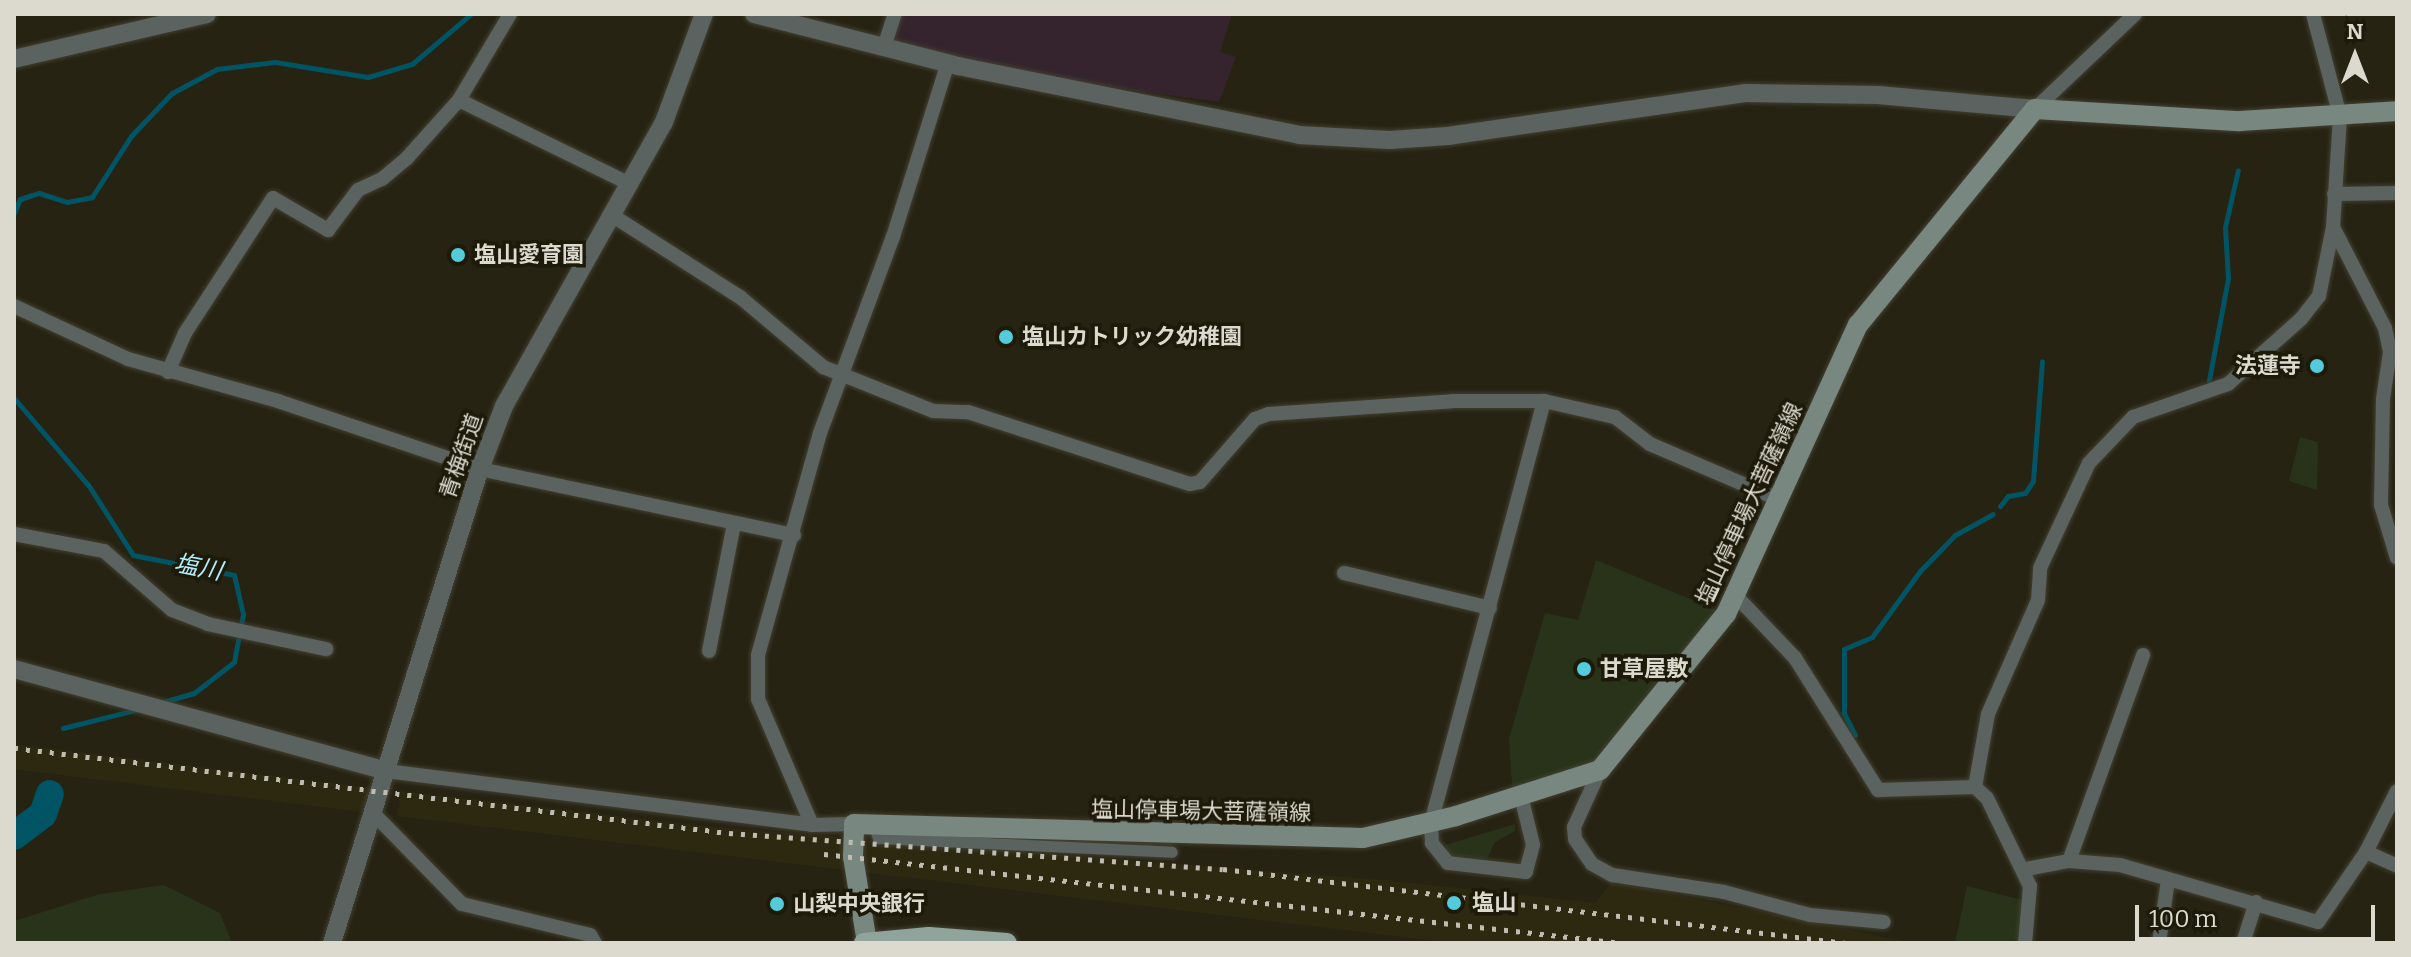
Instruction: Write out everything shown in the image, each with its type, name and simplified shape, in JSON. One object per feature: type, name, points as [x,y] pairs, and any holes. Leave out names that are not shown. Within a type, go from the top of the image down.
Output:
[{"type":"main road","points":[[2035,109],[2240,121],[2397,111]]},
{"type":"main road","name":"塩山停車場大菩薩嶺線","points":[[864,824],[1363,838],[1431,823],[1600,770],[1736,596],[1858,325],[2035,109]]},
{"type":"main road","points":[[864,824],[855,871],[865,943],[929,937],[1007,943]]},
{"type":"street","points":[[14,59],[207,14]]},
{"type":"street","points":[[168,372],[185,333],[273,198],[328,230],[358,190],[407,158],[459,100],[510,14]]},
{"type":"street","name":"青梅街道","points":[[332,943],[375,815],[480,469],[536,343],[664,122],[704,14]]},
{"type":"street","points":[[754,14],[948,63],[1299,135],[1390,140],[1745,93],[1878,95],[2035,109],[2135,14]]},
{"type":"street","points":[[884,47],[895,14]]},
{"type":"street","points":[[1975,787],[1988,714],[2038,600],[2040,568],[2089,463],[2133,417],[2228,384],[2301,319],[2319,296],[2333,227],[2340,116],[2313,14]]},
{"type":"street","points":[[812,825],[758,699],[758,655],[820,433],[844,375],[939,104],[948,63]]},
{"type":"street","points":[[459,100],[628,183]]},
{"type":"street","points":[[2334,194],[2397,193]]},
{"type":"street","points":[[610,214],[740,297],[823,367],[933,411],[968,412],[1190,484],[1200,482],[1255,419],[1269,414],[1453,401],[1544,401],[1615,417],[1650,444],[1780,500]]},
{"type":"street","points":[[2333,227],[2385,328],[2390,352],[2383,399],[2397,558]]},
{"type":"street","points":[[14,306],[88,343],[168,372],[278,401],[480,469],[794,535]]},
{"type":"street","points":[[1521,796],[1533,845],[1526,872],[1448,863],[1432,843],[1431,823],[1544,401]]},
{"type":"street","points":[[709,651],[734,523]]},
{"type":"street","points":[[14,534],[104,551],[125,564],[151,595],[196,619],[326,649]]},
{"type":"street","points":[[1344,573],[1490,608]]},
{"type":"street","points":[[1736,596],[1795,658],[1878,790],[1975,787],[1987,798],[2026,869],[2030,886],[2025,943]]},
{"type":"street","points":[[2069,861],[2143,655]]},
{"type":"street","points":[[14,669],[386,771],[812,825],[864,824],[878,838],[1172,852]]},
{"type":"street","points":[[1600,770],[1574,827],[1575,839],[1592,864],[1612,875],[1724,892],[1810,915],[1884,922]]},
{"type":"street","points":[[2026,869],[2069,861],[2120,865],[2318,922],[2366,852],[2397,791]]},
{"type":"street","points":[[375,815],[462,904],[590,935],[595,943]]},
{"type":"street","points":[[2366,852],[2397,866]]},
{"type":"street","points":[[2159,943],[2168,880]]},
{"type":"street","points":[[2243,943],[2256,902]]},
{"type":"shaded area","points":[[895,14],[1232,14],[1220,52],[1236,57],[1219,102],[958,66],[884,47]]},
{"type":"shaded area","points":[[14,744],[373,788],[370,813],[14,769]]},
{"type":"shaded area","points":[[401,791],[714,827],[1392,881],[1595,903],[1612,882],[1914,943],[1453,943],[397,816]]},
{"type":"green space","points":[[2300,437],[2318,442],[2317,490],[2289,481]]},
{"type":"green space","points":[[1596,560],[1726,614],[1610,759],[1513,798],[1509,739],[1545,613],[1578,620]]},
{"type":"green space","points":[[1515,824],[1515,831],[1495,842],[1487,859],[1449,855],[1445,845]]},
{"type":"green space","points":[[164,885],[220,913],[232,943],[14,943],[14,921],[100,894]]},
{"type":"green space","points":[[1967,886],[2022,900],[2017,943],[1955,943]]},
{"type":"waterway","name":"塩川","points":[[14,213],[20,199],[39,193],[67,202],[92,197],[131,136],[172,93],[217,69],[275,62],[368,77],[412,64],[471,14]]},
{"type":"waterway","points":[[2209,380],[2228,278],[2225,227],[2238,170]]},
{"type":"waterway","points":[[2000,506],[2008,496],[2025,493],[2033,481],[2042,361]]},
{"type":"waterway","name":"塩川","points":[[14,398],[89,486],[133,555],[234,575],[243,614],[234,662],[194,693],[160,703]]},
{"type":"waterway","points":[[1855,735],[1844,713],[1844,649],[1872,637],[1920,571],[1955,535],[1993,514]]},
{"type":"waterway","name":"塩川","points":[[63,728],[135,710]]},
{"type":"waterway","name":"塩川","points":[[14,836],[43,814],[50,794]]},
{"type":"railway","points":[[14,748],[729,833],[1223,869],[1846,943]]},
{"type":"railway","points":[[824,854],[1622,943]]},
{"type":"place","name":"塩山愛育園","points":[[458,255]]},
{"type":"place","name":"塩山カトリック幼稚園","points":[[1006,337]]},
{"type":"place","name":"法蓮寺","points":[[2317,366]]},
{"type":"place","name":"甘草屋敷","points":[[1584,669]]},
{"type":"place","name":"塩山","points":[[1454,903]]},
{"type":"place","name":"山梨中央銀行","points":[[777,904]]}]
